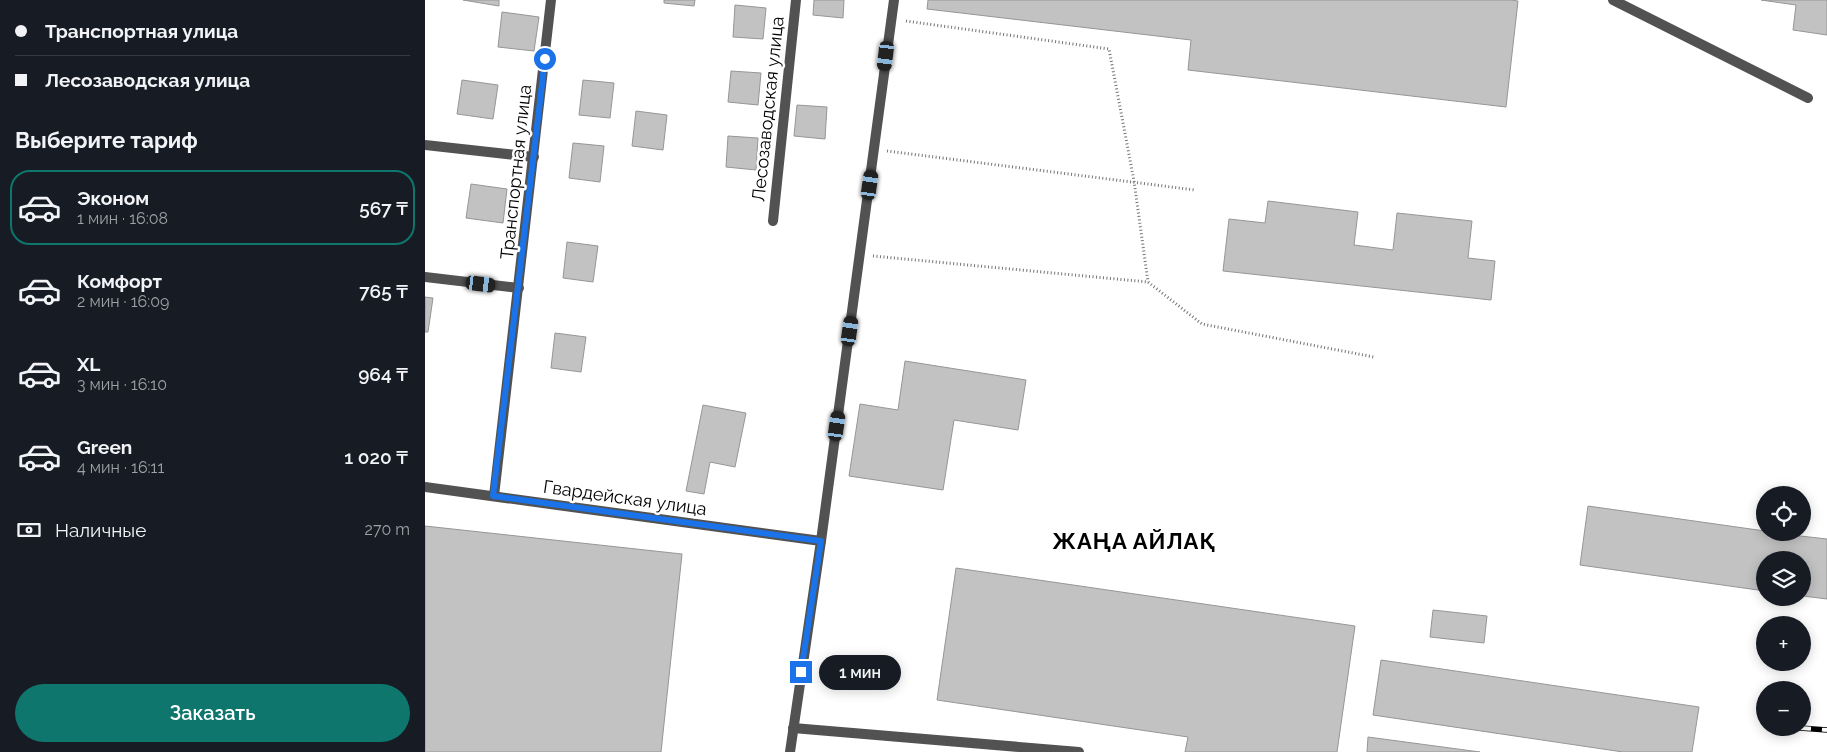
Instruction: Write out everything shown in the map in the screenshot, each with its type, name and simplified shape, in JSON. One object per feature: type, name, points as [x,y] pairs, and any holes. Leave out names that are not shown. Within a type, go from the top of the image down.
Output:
[{"type":"street","name":"Транспортная улица","points":[[493,496],[519,288],[551,0]]},
{"type":"street","name":"Лесозаводская улица","points":[[773,221],[796,0]]},
{"type":"street","points":[[790,752],[821,541],[894,0]]},
{"type":"street","points":[[1613,0],[1808,98]]},
{"type":"street","points":[[425,145],[534,157]]},
{"type":"street","points":[[425,277],[519,288]]},
{"type":"street","name":"Гвардейская улица","points":[[425,487],[821,541]]},
{"type":"street","points":[[793,728],[1079,752]]},
{"type":"path","points":[[891,18],[1109,48],[1134,181],[1148,282]]},
{"type":"path","points":[[875,150],[1195,190]]},
{"type":"path","points":[[860,254],[1148,282],[1202,324],[1375,357]]},
{"type":"building","points":[[463,0],[499,0],[499,6]]},
{"type":"building","points":[[664,0],[695,0],[694,6],[664,3]]},
{"type":"building","points":[[814,0],[844,0],[843,18],[813,15]]},
{"type":"building","points":[[928,0],[1518,1],[1506,107],[1188,70],[1191,40],[927,9]]},
{"type":"building","points":[[1761,0],[1827,0],[1827,35],[1793,30],[1796,5]]},
{"type":"building","points":[[735,5],[766,8],[763,39],[733,37]]},
{"type":"building","points":[[502,12],[539,17],[534,51],[498,47]]},
{"type":"building","points":[[731,71],[761,73],[758,105],[728,102]]},
{"type":"building","points":[[462,80],[498,85],[493,119],[457,114]]},
{"type":"building","points":[[583,80],[614,83],[610,118],[579,115]]},
{"type":"building","points":[[797,105],[827,107],[825,139],[794,136]]},
{"type":"building","points":[[636,111],[667,115],[663,150],[632,146]]},
{"type":"building","points":[[728,136],[758,138],[756,170],[726,167]]},
{"type":"building","points":[[573,143],[604,146],[600,182],[569,178]]},
{"type":"building","points":[[471,184],[507,189],[503,223],[466,218]]},
{"type":"building","points":[[1268,201],[1358,212],[1354,245],[1393,250],[1397,213],[1472,221],[1468,258],[1495,261],[1491,300],[1223,271],[1229,219],[1265,223]]},
{"type":"building","points":[[567,242],[598,246],[593,282],[563,278]]},
{"type":"building","points":[[425,297],[433,298],[428,332],[425,332]]},
{"type":"building","points":[[555,333],[586,337],[581,372],[551,368]]},
{"type":"building","points":[[905,361],[1026,380],[1018,430],[954,420],[943,490],[849,476],[860,404],[898,410]]},
{"type":"building","points":[[703,405],[746,413],[735,467],[710,462],[704,494],[686,491]]},
{"type":"building","points":[[1588,506],[1756,530],[1756,541],[1811,541],[1811,537],[1827,539],[1827,599],[1811,597],[1811,551],[1756,551],[1756,590],[1580,565]]},
{"type":"building","points":[[425,526],[682,554],[661,752],[425,752]]},
{"type":"building","points":[[956,568],[1355,626],[1337,752],[1185,752],[1188,737],[937,700]]},
{"type":"building","points":[[1433,610],[1487,616],[1484,643],[1430,637]]},
{"type":"building","points":[[1381,660],[1699,707],[1692,752],[1623,752],[1373,715]]},
{"type":"building","points":[[1368,737],[1480,752],[1367,752]]},
{"type":"railway","points":[[1811,729],[1827,730]]},
{"type":"district","name":"ЖАҢА АЙЛАҚ","points":[[1134,541]]},
{"type":"route","points":[[545,59],[493,496],[821,541],[801,672]]}]
